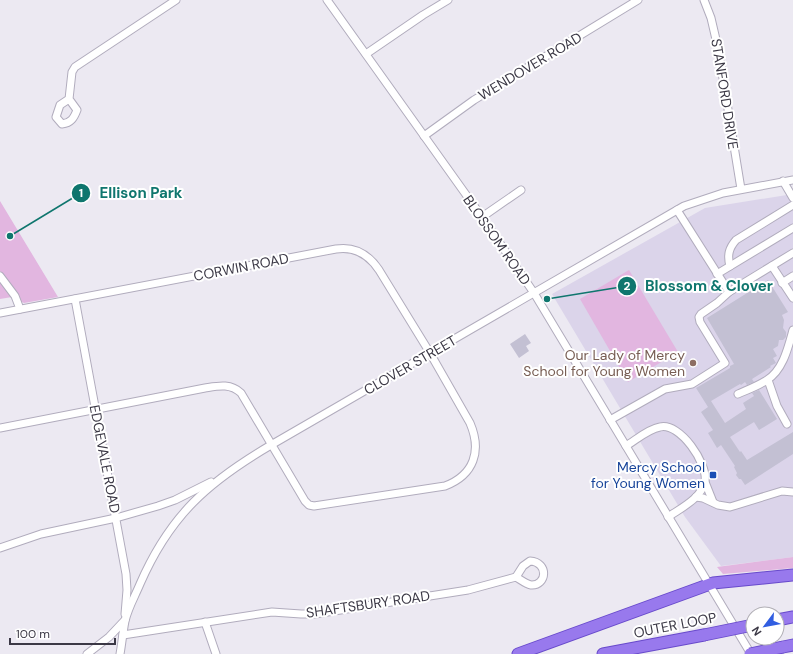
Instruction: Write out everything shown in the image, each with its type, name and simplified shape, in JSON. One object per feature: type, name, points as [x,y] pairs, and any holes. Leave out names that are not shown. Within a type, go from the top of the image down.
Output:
[{"type":"highway","points":[[518,654],[709,584],[724,581],[793,575]]},
{"type":"highway","name":"OUTER LOOP","points":[[603,654],[745,627]]},
{"type":"highway","points":[[751,654],[788,646]]},
{"type":"street","points":[[69,99],[73,69],[176,0]]},
{"type":"street","name":"BLOSSOM ROAD","points":[[327,0],[482,217],[534,293],[751,654]]},
{"type":"street","points":[[366,54],[423,15],[448,0]]},
{"type":"street","name":"WENDOVER ROAD","points":[[424,136],[474,100],[638,0]]},
{"type":"street","name":"STANFORD DRIVE","points":[[704,0],[711,18],[718,48],[741,189]]},
{"type":"street","name":"CLOVER STREET","points":[[120,654],[125,620],[145,573],[158,548],[171,528],[190,504],[222,477],[271,445],[677,210],[707,197],[741,189],[793,180]]},
{"type":"street","points":[[783,181],[793,198]]},
{"type":"street","points":[[482,217],[521,190]]},
{"type":"street","points":[[730,266],[728,254],[731,245],[736,240],[793,205]]},
{"type":"street","points":[[677,210],[729,292]]},
{"type":"street","points":[[717,274],[793,228]]},
{"type":"street","name":"CORWIN ROAD","points":[[0,313],[336,249],[351,249],[366,255],[375,264],[430,354],[473,431],[476,443],[473,461],[469,469],[456,481],[440,487],[314,506],[309,505],[304,501],[241,393],[230,386],[223,385],[205,388],[0,428]]},
{"type":"street","points":[[610,420],[665,388],[692,384],[725,363],[700,322],[699,317],[729,292],[793,253]]},
{"type":"street","points":[[772,266],[793,300]]},
{"type":"street","points":[[0,276],[15,296],[20,308]]},
{"type":"street","points":[[782,283],[793,276]]},
{"type":"street","name":"EDGEVALE ROAD","points":[[75,299],[126,574],[127,590],[125,620]]},
{"type":"street","points":[[738,394],[768,380],[776,372],[783,361],[793,330]]},
{"type":"street","points":[[768,380],[777,406],[787,424]]},
{"type":"street","points":[[626,446],[650,431],[662,426],[675,429],[690,444],[698,457],[705,474],[705,482],[713,502]]},
{"type":"street","points":[[0,548],[41,534],[116,518],[158,506],[175,500],[222,477]]},
{"type":"street","points":[[668,517],[696,497],[705,482]]},
{"type":"street","points":[[696,497],[703,498],[718,505],[730,507],[782,491],[793,493]]},
{"type":"street","name":"SHAFTSBURY ROAD","points":[[123,636],[272,612],[315,614],[468,590],[516,578]]},
{"type":"street","points":[[87,654],[108,637],[125,620]]},
{"type":"street","points":[[205,622],[216,654]]},
{"type":"shaded area","name":"Our Lady of Mercy School for Young Women","points":[[793,194],[793,557],[721,566],[685,517],[552,294],[705,208]]},
{"type":"shaded area","points":[[0,201],[58,297],[24,303],[20,301],[0,271]]},
{"type":"shaded area","points":[[629,270],[678,352],[628,382],[580,299]]},
{"type":"shaded area","points":[[0,280],[12,297],[0,299]]},
{"type":"shaded area","points":[[793,557],[793,568],[723,574],[717,567]]},
{"type":"building","name":"Our Lady of Mercy School for Young Women","points":[[768,280],[788,312],[782,315],[784,320],[783,328],[786,332],[786,337],[783,340],[779,340],[778,346],[773,349],[777,356],[773,358],[776,363],[752,379],[754,382],[747,385],[745,382],[741,385],[740,384],[711,401],[725,423],[746,409],[743,403],[754,396],[752,393],[759,390],[777,419],[759,430],[754,422],[730,437],[747,460],[793,432],[793,454],[745,485],[736,475],[737,473],[734,467],[735,466],[721,445],[717,448],[708,433],[713,430],[701,412],[708,407],[696,388],[730,368],[730,366],[734,364],[707,318]]},
{"type":"building","points":[[525,334],[531,343],[526,346],[529,351],[519,358],[510,344]]},
{"type":"place","name":"Ellison Park","points":[[10,236]]},
{"type":"place","name":"Blossom & Clover","points":[[547,299]]},
{"type":"place","name":"Our Lady of Mercy School for Young Women","points":[[693,363]]},
{"type":"place","name":"Mercy School for Young Women","points":[[713,475]]}]
